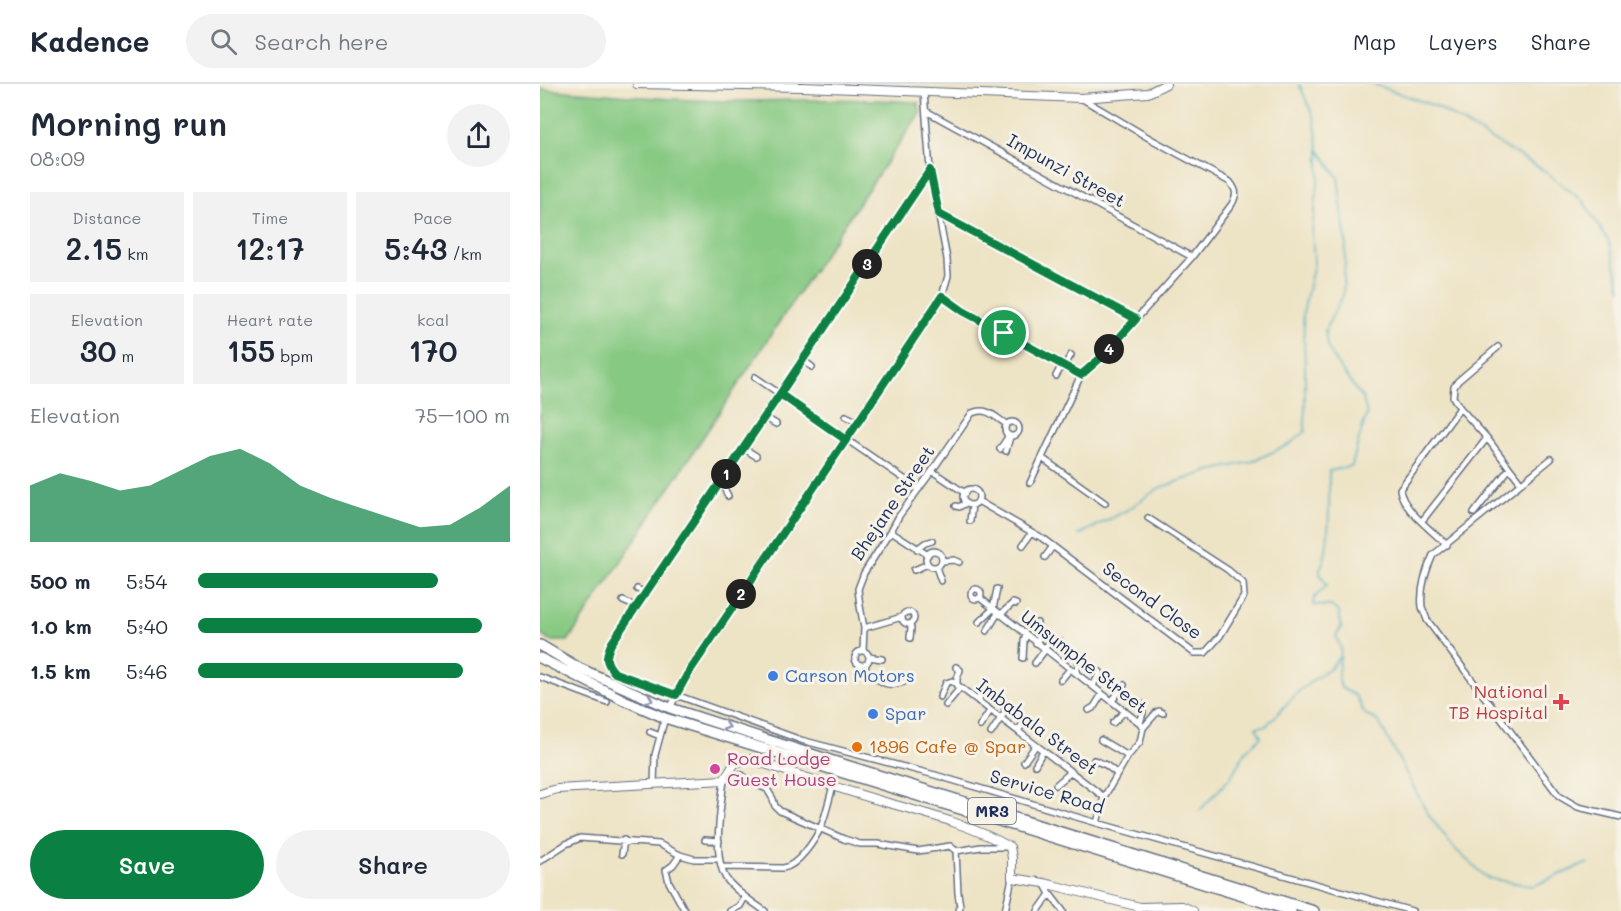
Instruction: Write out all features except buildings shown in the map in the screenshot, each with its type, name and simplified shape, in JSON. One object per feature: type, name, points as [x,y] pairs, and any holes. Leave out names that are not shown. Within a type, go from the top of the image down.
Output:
[{"type":"highway","name":"MR3","points":[[540,645],[579,668],[670,708],[1314,911]]},
{"type":"highway","name":"MR3","points":[[540,658],[624,700],[666,718],[1291,911]]},
{"type":"street","points":[[637,84],[847,86],[924,92],[1082,98],[1148,93],[1166,84]]},
{"type":"street","points":[[670,708],[687,675],[942,296],[948,276],[947,259],[930,170],[924,92]]},
{"type":"street","points":[[1030,483],[1081,375],[1104,355],[1191,257],[1232,204],[1236,195],[1236,189],[1230,182],[1082,98]]},
{"type":"street","name":"Impunzi Street","points":[[926,111],[1191,257]]},
{"type":"street","points":[[623,601],[637,607],[930,170]]},
{"type":"street","points":[[939,214],[1136,319]]},
{"type":"street","points":[[942,296],[963,311],[1081,375]]},
{"type":"street","points":[[999,347],[999,342],[1010,324]]},
{"type":"street","points":[[1498,347],[1458,381],[1454,387],[1453,397],[1521,483]]},
{"type":"street","points":[[1056,376],[1071,355]]},
{"type":"street","points":[[803,360],[812,367]]},
{"type":"street","points":[[755,377],[919,489]]},
{"type":"street","points":[[1447,545],[1408,507],[1400,496],[1400,489],[1460,408]]},
{"type":"street","name":"Bhejane Street","points":[[863,651],[864,628],[858,590],[864,573],[899,516],[972,414],[980,410],[987,412],[1006,424]]},
{"type":"street","points":[[846,416],[858,422]]},
{"type":"street","points":[[764,417],[776,424]]},
{"type":"street","points":[[1012,421],[1018,425],[1019,430],[1017,434],[1009,435],[1004,428],[1012,421]]},
{"type":"street","points":[[1003,450],[1009,435]]},
{"type":"street","points":[[1422,521],[1487,438]]},
{"type":"street","points":[[743,448],[756,456]]},
{"type":"street","points":[[1042,458],[1105,502]]},
{"type":"street","points":[[1551,459],[1433,555],[1426,568],[1422,606],[1427,620],[1559,796],[1578,807],[1621,817]]},
{"type":"street","points":[[1474,513],[1509,469]]},
{"type":"street","points":[[932,471],[965,493]]},
{"type":"street","points":[[719,483],[728,496]]},
{"type":"street","points":[[956,506],[959,507],[969,504],[978,501],[978,494],[968,490],[963,498],[969,504],[970,521]]},
{"type":"street","name":"Second Close","points":[[978,501],[1053,546],[1194,653],[1205,653],[1220,636],[1244,596],[1243,583],[1228,570],[1148,518]]},
{"type":"street","points":[[891,531],[927,555]]},
{"type":"street","points":[[1023,545],[1032,532]]},
{"type":"street","points":[[917,549],[932,541]]},
{"type":"street","points":[[1044,557],[1053,546]]},
{"type":"street","points":[[937,552],[941,556],[940,566],[932,567],[928,564],[927,555],[937,552]]},
{"type":"street","points":[[942,561],[959,562]]},
{"type":"street","points":[[914,570],[928,564]]},
{"type":"street","points":[[936,567],[941,581]]},
{"type":"street","points":[[637,589],[646,593]]},
{"type":"street","points":[[987,631],[997,612],[998,590]]},
{"type":"street","name":"Umsumphe Street","points":[[980,598],[1141,726],[1140,742],[1128,756],[1104,796],[1097,823]]},
{"type":"street","points":[[979,622],[1013,603],[1016,604]]},
{"type":"street","name":"Service Road","points":[[637,607],[611,644],[606,656],[608,666],[615,673],[801,740],[930,774],[1412,911]]},
{"type":"street","points":[[864,628],[902,617],[907,612],[912,613],[915,618],[910,624]]},
{"type":"street","points":[[902,617],[905,623],[910,624]]},
{"type":"street","points":[[1036,643],[1039,638],[1038,623]]},
{"type":"street","points":[[910,624],[910,639]]},
{"type":"street","points":[[1023,658],[1026,635]]},
{"type":"street","points":[[1035,663],[1044,649],[1052,642],[1060,641]]},
{"type":"street","points":[[866,664],[860,665],[855,660],[857,654],[863,651],[869,657],[882,659]]},
{"type":"street","points":[[1076,673],[1079,655]]},
{"type":"street","points":[[869,657],[865,669],[884,684],[895,686],[904,682]]},
{"type":"street","points":[[946,705],[956,685],[960,670],[956,667]]},
{"type":"street","points":[[1061,680],[1070,669]]},
{"type":"street","points":[[1093,686],[1100,672]]},
{"type":"street","points":[[540,677],[608,702]]},
{"type":"street","points":[[940,697],[946,683],[956,685]]},
{"type":"street","name":"Imbabala Street","points":[[956,685],[1104,796]]},
{"type":"street","points":[[1112,701],[1124,685]]},
{"type":"street","points":[[979,702],[980,692]]},
{"type":"street","points":[[1089,710],[1102,694]]},
{"type":"street","points":[[991,733],[1005,712],[1004,702]]},
{"type":"street","points":[[1141,704],[1143,713],[1141,726]]},
{"type":"street","points":[[980,726],[990,711]]},
{"type":"street","points":[[1113,723],[1125,711]]},
{"type":"street","points":[[1141,726],[1157,712],[1163,713]]},
{"type":"street","points":[[654,783],[655,755],[666,718]]},
{"type":"street","points":[[1018,731],[1024,722]]},
{"type":"street","points":[[650,732],[660,736]]},
{"type":"street","points":[[1101,740],[1128,756]]},
{"type":"street","points":[[1024,762],[1036,745]]},
{"type":"street","points":[[1035,765],[1043,751]]},
{"type":"street","points":[[765,911],[745,897],[727,879],[719,859],[726,777],[735,763],[750,759],[932,815],[993,837],[1010,847],[1012,878],[1005,911]]},
{"type":"street","points":[[1094,760],[1115,772],[1119,771]]},
{"type":"street","points":[[1056,785],[1071,772]]},
{"type":"street","points":[[540,794],[557,789],[742,775],[754,784],[767,789],[780,811],[844,839],[860,844],[878,844],[918,851],[950,846],[956,851],[959,911]]},
{"type":"street","points":[[723,867],[783,868],[792,866],[801,857],[820,828],[832,786]]},
{"type":"street","points":[[540,861],[580,838],[659,844],[680,855],[694,859],[719,859]]},
{"type":"street","points":[[622,854],[624,840]]},
{"type":"street","points":[[705,840],[719,841]]},
{"type":"street","points":[[956,851],[981,847],[1010,847]]},
{"type":"street","points":[[680,855],[666,870],[669,882],[686,911]]},
{"type":"street","points":[[667,860],[673,865]]},
{"type":"street","points":[[1012,878],[1044,883],[1140,907],[1182,906],[1192,911]]},
{"type":"street","points":[[1044,883],[1063,911]]},
{"type":"street","points":[[1038,911],[1050,894]]},
{"type":"street","points":[[730,911],[740,906],[745,897]]},
{"type":"green space","points":[[540,89],[696,100],[894,101],[919,103],[920,113],[568,641],[550,641],[540,634]]},
{"type":"waterway","points":[[1079,535],[1127,510],[1159,488],[1209,471],[1251,462],[1288,445],[1305,432],[1303,313],[1314,263],[1312,230],[1319,176],[1319,150],[1314,118],[1299,84]]},
{"type":"waterway","points":[[1373,84],[1435,106],[1543,170],[1583,201],[1609,242],[1621,289]]},
{"type":"waterway","points":[[1319,150],[1338,177],[1346,243],[1343,295],[1325,330],[1327,346],[1339,367],[1363,399],[1367,414],[1352,466],[1329,471],[1328,537],[1324,561],[1320,568],[1320,574],[1327,585],[1314,598],[1313,605],[1331,606],[1339,612],[1341,628],[1336,636],[1341,649],[1338,675],[1341,688],[1356,696],[1364,713],[1379,722],[1428,814],[1455,849],[1487,878],[1533,886],[1588,863]]},
{"type":"waterway","points":[[1199,811],[1230,778],[1246,751],[1261,737],[1256,727],[1266,726],[1299,691],[1330,669],[1339,657]]},
{"type":"place","name":"Carson Motors","points":[[773,676]]},
{"type":"place","name":"National TB Hospital","points":[[1561,702]]},
{"type":"place","name":"Spar","points":[[873,714]]},
{"type":"place","name":"1896 Cafe @ Spar","points":[[857,747]]},
{"type":"place","name":"Road Lodge Guest House","points":[[715,769]]},
{"type":"route","points":[[1004,333],[963,311],[942,296],[846,440],[780,394],[611,644],[606,656],[608,666],[615,673],[676,695],[768,553],[846,440],[813,416],[780,394],[930,170],[939,214],[1136,319],[1104,355],[1081,375],[1024,346],[1004,333]]}]
